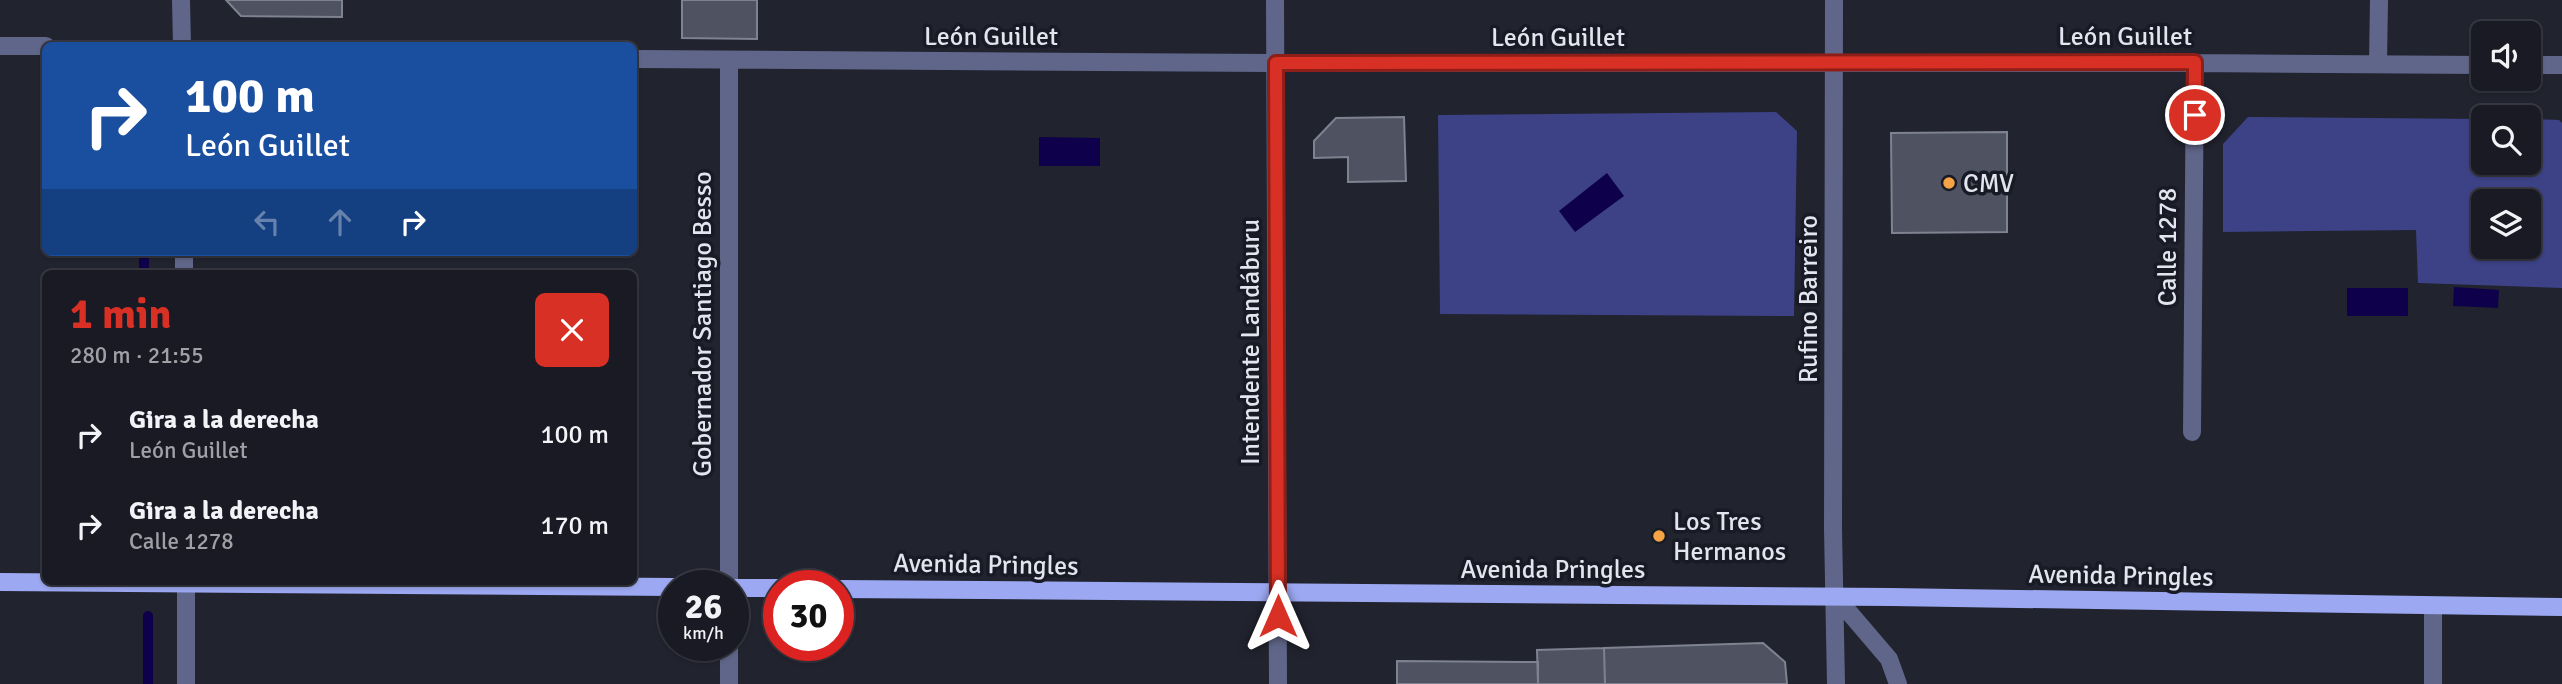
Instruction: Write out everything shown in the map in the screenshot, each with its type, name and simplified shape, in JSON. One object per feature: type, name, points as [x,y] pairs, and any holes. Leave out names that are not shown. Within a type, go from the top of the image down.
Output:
[{"type":"main road","points":[[0,582],[42,582]]},
{"type":"main road","points":[[479,585],[658,587]]},
{"type":"main road","name":"Avenida Pringles","points":[[854,589],[1836,597],[2562,607]]},
{"type":"street","points":[[181,0],[182,42]]},
{"type":"street","name":"Intendente Landáburu","points":[[1275,0],[1278,684]]},
{"type":"street","name":"Rufino Barreiro","points":[[1834,0],[1833,530],[1836,684]]},
{"type":"street","points":[[2378,64],[2379,0]]},
{"type":"street","points":[[0,46],[42,46]]},
{"type":"street","name":"León Guillet","points":[[637,59],[2471,65]]},
{"type":"street","name":"Gobernador Santiago Besso","points":[[729,61],[731,570]]},
{"type":"street","name":"Calle 1278","points":[[2192,432],[2195,62]]},
{"type":"street","points":[[2541,65],[2562,65]]},
{"type":"street","points":[[186,585],[186,684]]},
{"type":"street","points":[[1836,597],[1889,659],[1898,684]]},
{"type":"street","points":[[2433,607],[2433,684]]},
{"type":"street","points":[[729,661],[729,684]]},
{"type":"shaded area","points":[[1776,112],[1797,131],[1794,316],[1440,314],[1438,115]]},
{"type":"shaded area","points":[[2248,117],[2471,119],[2471,175],[2541,175],[2541,119],[2559,120],[2562,123],[2562,288],[2418,283],[2416,230],[2223,232],[2223,144]]},
{"type":"shaded area","points":[[1039,137],[1100,138],[1100,166],[1039,166]]},
{"type":"shaded area","points":[[1607,173],[1624,196],[1575,232],[1559,211]]},
{"type":"shaded area","points":[[2454,287],[2499,290],[2498,308],[2453,306]]},
{"type":"shaded area","points":[[2347,288],[2408,288],[2408,316],[2347,316]]},
{"type":"building","points":[[226,0],[342,0],[342,17],[241,16]]},
{"type":"building","points":[[682,0],[757,0],[757,39],[682,38]]},
{"type":"building","points":[[1404,117],[1406,181],[1348,182],[1348,157],[1314,158],[1314,141],[1336,118]]},
{"type":"building","name":"CMV","points":[[2007,132],[2007,232],[1892,233],[1891,133]]},
{"type":"building","points":[[1763,643],[1785,662],[1787,684],[1605,684],[1604,648]]},
{"type":"building","points":[[1604,648],[1605,684],[1538,684],[1537,650]]},
{"type":"building","points":[[1397,661],[1538,662],[1538,684],[1397,684]]},
{"type":"waterway","points":[[144,260],[144,270]]},
{"type":"waterway","points":[[148,616],[148,684]]},
{"type":"place","name":"CMV","points":[[1949,183]]},
{"type":"place","name":"Los Tres Hermanos","points":[[1659,536]]},
{"type":"route","points":[[1278,616],[1276,63],[2195,62],[2195,115]]}]
